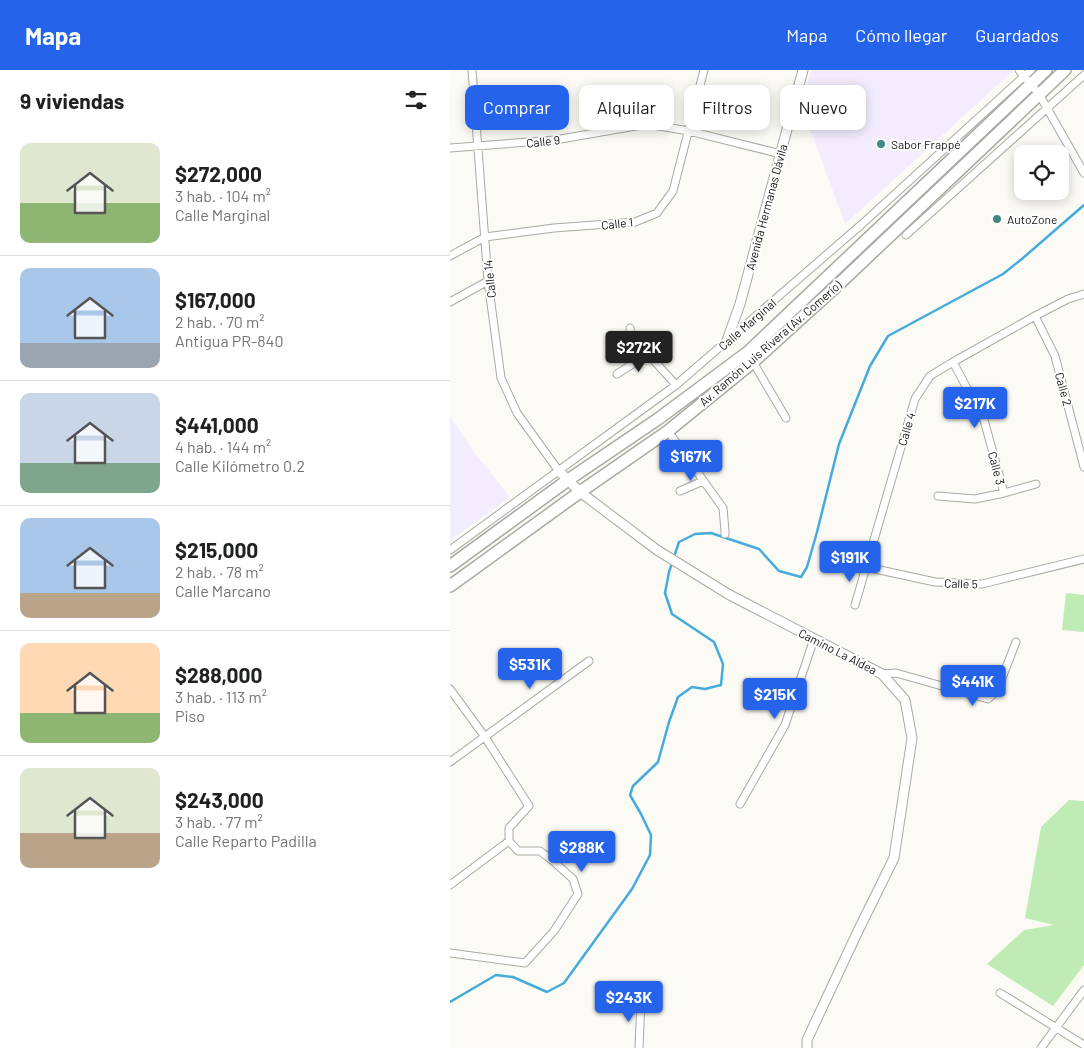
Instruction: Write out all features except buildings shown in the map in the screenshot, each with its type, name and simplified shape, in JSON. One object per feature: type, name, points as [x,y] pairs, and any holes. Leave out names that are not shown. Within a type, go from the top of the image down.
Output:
[{"type":"main road","name":"Av. Ramón Luis Rivera (Av. Comerío)","points":[[450,566],[568,480],[658,419],[748,352],[1025,76],[1046,70]]},
{"type":"main road","name":"Av. Ramón Luis Rivera (Av. Comerío)","points":[[450,586],[668,431],[753,362],[840,283],[1065,70]]},
{"type":"street","name":"Calle 14","points":[[472,70],[488,280],[501,378],[517,413],[558,470]]},
{"type":"street","name":"Calle 1","points":[[485,237],[554,228],[634,222],[657,213],[673,191],[704,70]]},
{"type":"street","name":"Avenida Hermanas Dávila","points":[[726,343],[740,304],[803,70]]},
{"type":"street","name":"Calle Marginal","points":[[450,550],[676,385],[862,224],[1031,70]]},
{"type":"street","points":[[906,235],[1084,75]]},
{"type":"street","points":[[1025,76],[1048,108],[1084,173]]},
{"type":"street","name":"Calle 9","points":[[450,148],[555,140],[647,124],[689,131],[781,154]]},
{"type":"street","points":[[450,256],[485,237]]},
{"type":"street","points":[[450,302],[488,280]]},
{"type":"street","name":"Calle 4","points":[[855,605],[915,398],[930,376],[1035,316],[1068,299],[1084,294]]},
{"type":"street","name":"Calle 2","points":[[1035,316],[1055,356],[1084,467]]},
{"type":"street","points":[[630,328],[632,344],[648,354],[676,385]]},
{"type":"street","points":[[617,374],[648,354]]},
{"type":"street","points":[[753,362],[786,418]]},
{"type":"street","name":"Calle 3","points":[[953,362],[984,420],[1004,493]]},
{"type":"street","points":[[668,431],[723,508],[725,534]]},
{"type":"street","name":"Camino La Aldea","points":[[558,470],[580,492],[657,550],[728,594],[882,674],[905,700],[912,738],[894,858],[807,1040],[807,1048]]},
{"type":"street","points":[[680,491],[703,480]]},
{"type":"street","points":[[938,496],[975,499],[1036,484]]},
{"type":"street","name":"Calle 5","points":[[866,567],[935,582],[982,584],[1084,559]]},
{"type":"street","points":[[740,804],[785,725],[814,639]]},
{"type":"street","points":[[882,674],[896,673],[988,700],[997,692],[1016,642]]},
{"type":"street","points":[[450,762],[589,661]]},
{"type":"street","points":[[450,689],[529,806],[509,828],[509,841],[518,851],[540,851],[554,861],[573,879],[578,894],[554,931],[525,963],[450,953]]},
{"type":"street","points":[[450,885],[509,841]]},
{"type":"street","points":[[1041,1048],[1084,990]]},
{"type":"street","points":[[1000,993],[1084,1045]]},
{"type":"street","points":[[639,1048],[641,998]]},
{"type":"shaded area","points":[[811,70],[1014,70],[845,224],[810,130],[866,130],[866,85],[807,85]]},
{"type":"shaded area","points":[[450,416],[474,452],[510,497],[450,541]]},
{"type":"green space","points":[[1066,593],[1084,595],[1084,632],[1062,630]]},
{"type":"green space","points":[[1069,800],[1084,801],[1084,965],[1053,1006],[987,964],[1024,930],[1054,925],[1025,918],[1041,827]]},
{"type":"waterway","points":[[450,1002],[496,975],[513,977],[547,992],[564,983],[632,889],[650,855],[651,835],[630,795],[633,786],[658,762],[678,697],[692,687],[705,689],[721,685],[723,664],[714,642],[672,614],[665,593],[669,572],[679,542],[695,534],[711,533],[759,549],[779,571],[801,577],[807,567],[839,444],[870,366],[888,336],[1003,274],[1084,205]]},
{"type":"place","name":"Sabor Frappé","points":[[881,144]]},
{"type":"place","name":"AutoZone","points":[[997,219]]}]
